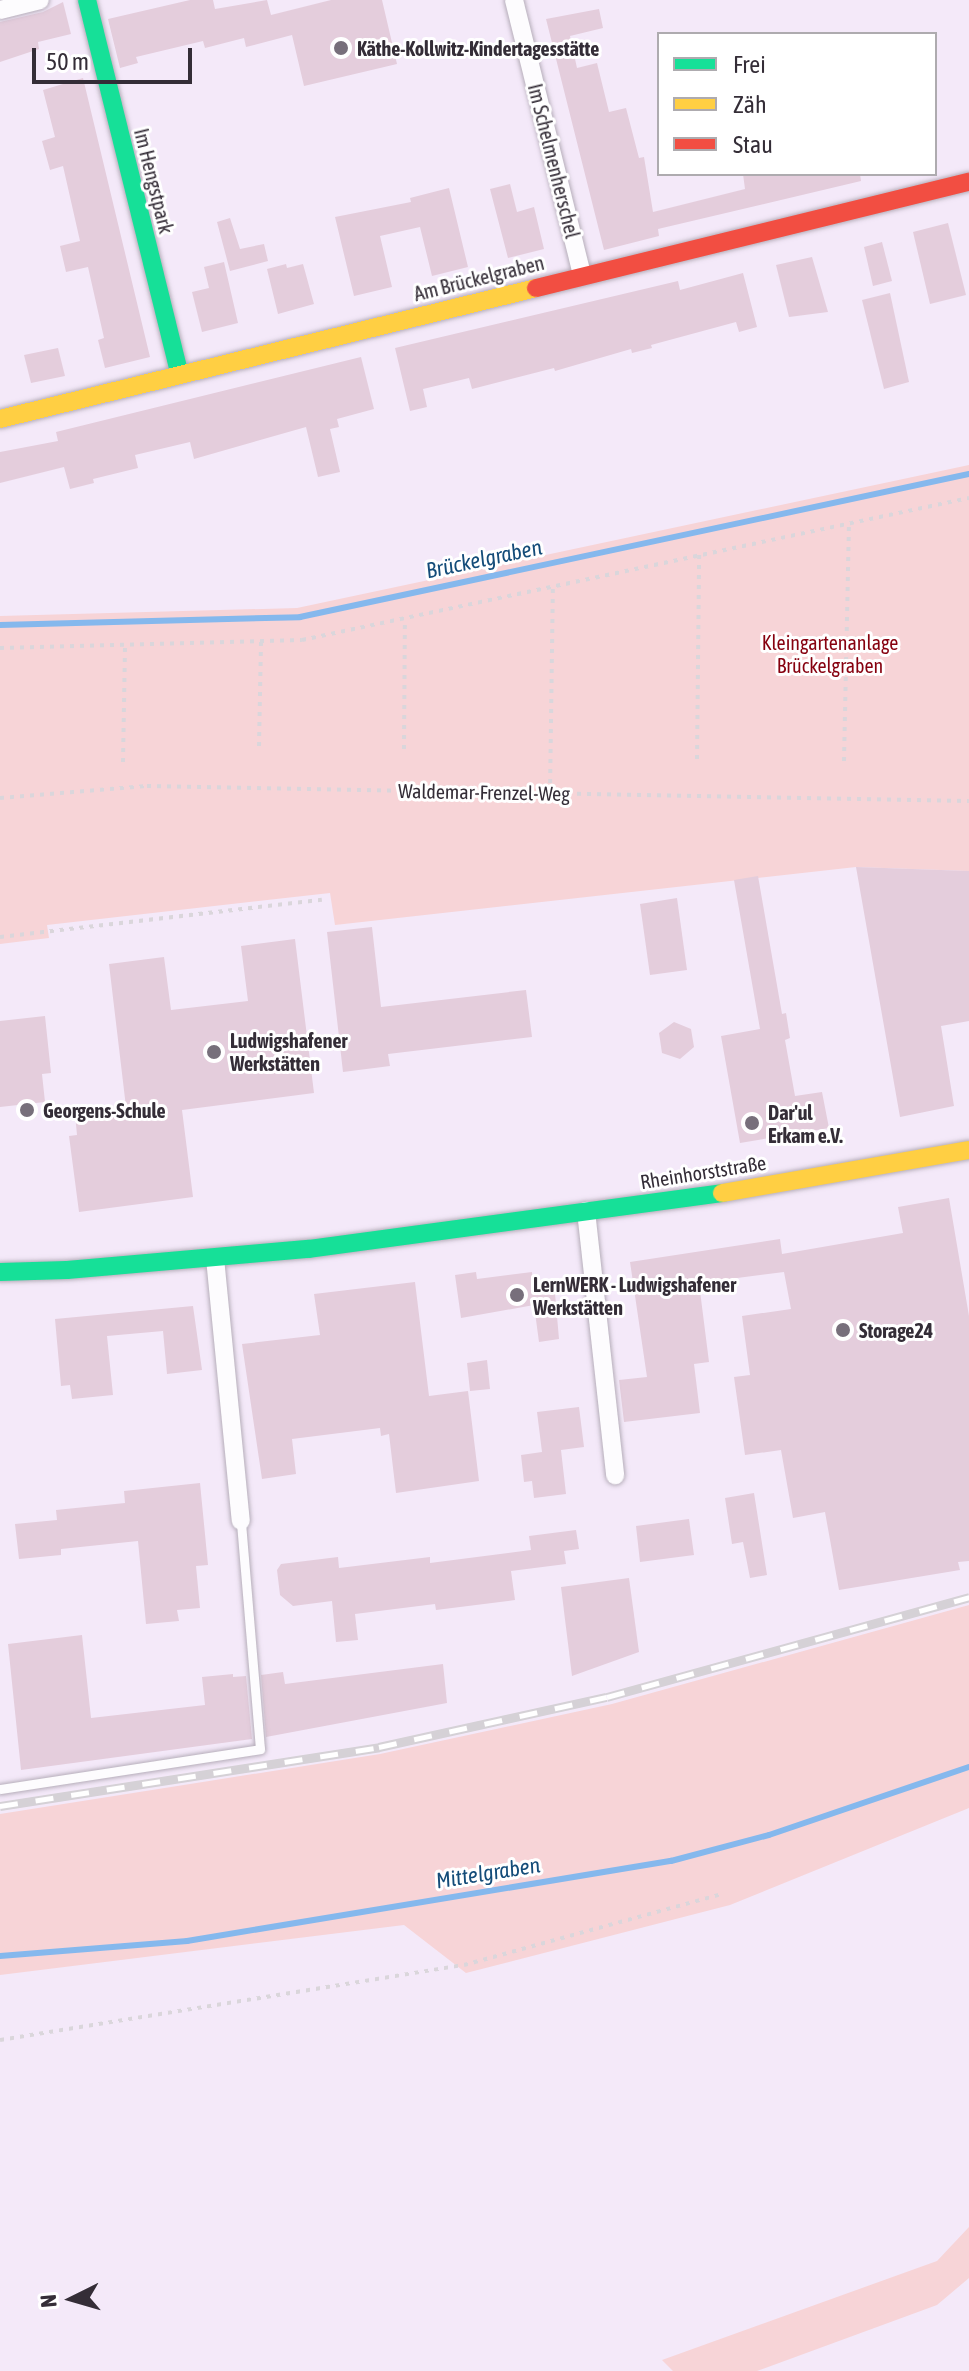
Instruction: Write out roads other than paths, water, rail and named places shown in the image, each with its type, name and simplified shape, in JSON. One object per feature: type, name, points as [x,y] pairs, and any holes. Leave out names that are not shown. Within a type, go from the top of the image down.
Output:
[{"type":"street","points":[[0,10],[40,0]]},
{"type":"street","name":"Im Hengstpark","points":[[87,0],[179,373]]},
{"type":"street","name":"Im Schelmenherschel","points":[[514,0],[582,275]]},
{"type":"street","name":"Am Brückelgraben","points":[[0,419],[969,182]]},
{"type":"street","name":"Rheinhorststraße","points":[[0,1272],[309,1249],[698,1197],[969,1150]]},
{"type":"street","points":[[586,1211],[615,1475]]},
{"type":"street","points":[[215,1258],[241,1521]]},
{"type":"lane","points":[[0,1789],[260,1749],[241,1521]]},
{"type":"waterway","name":"Brückelgraben","points":[[0,625],[300,617],[969,474]]},
{"type":"waterway","name":"Mittelgraben","points":[[0,1956],[187,1941],[671,1861],[769,1835],[969,1767]]},
{"type":"railway","points":[[0,1806],[379,1747],[607,1697],[969,1597]]},
{"type":"place","name":"Käthe-Kollwitz-Kindertagesstätte","points":[[341,48]]},
{"type":"place","name":"Ludwigshafener Werkstätten","points":[[214,1052]]},
{"type":"place","name":"Georgens-Schule","points":[[27,1110]]},
{"type":"place","name":"Dar'ul Erkam e.V.","points":[[752,1123]]},
{"type":"place","name":"LernWERK - Ludwigshafener Werkstätten","points":[[517,1295]]},
{"type":"place","name":"Storage24","points":[[843,1330]]},
{"type":"park label","name":"Kleingartenanlage Brückelgraben","points":[[830,654]]}]
